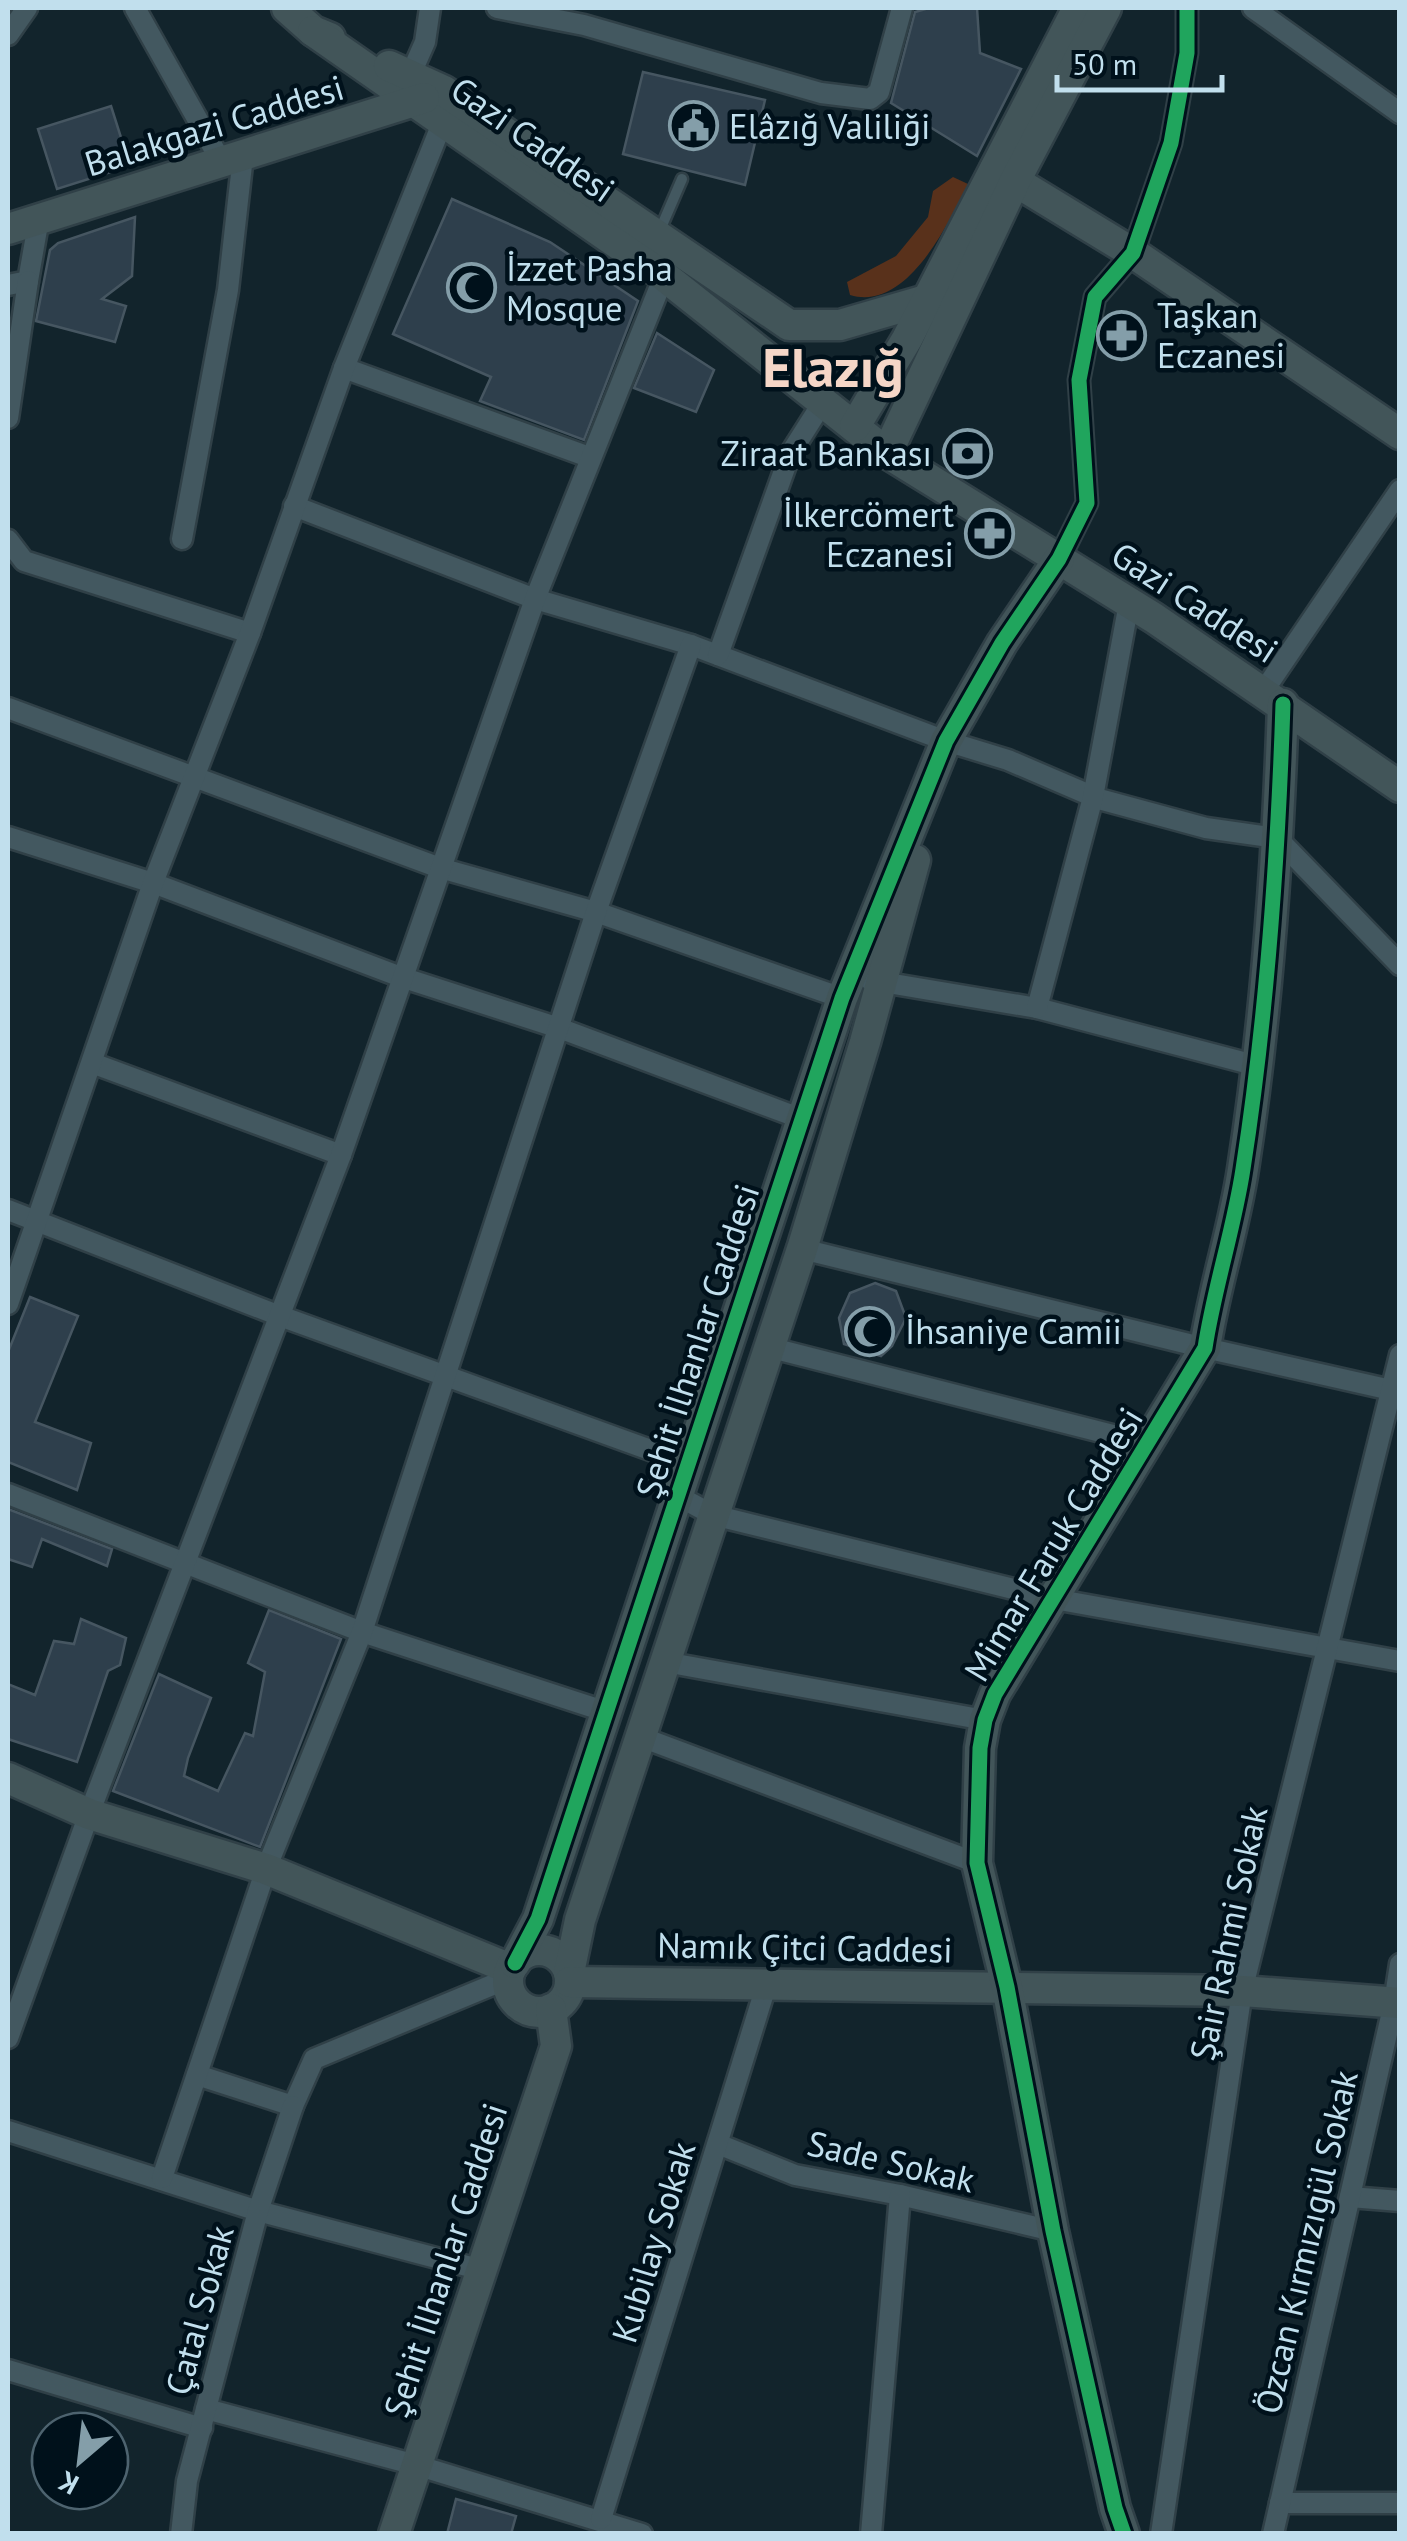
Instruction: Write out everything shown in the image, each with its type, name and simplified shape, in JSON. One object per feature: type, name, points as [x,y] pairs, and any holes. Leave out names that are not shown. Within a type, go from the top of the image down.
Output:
[{"type":"street","points":[[8,35],[27,8]]},
{"type":"street","points":[[135,8],[233,159],[228,290],[182,539]]},
{"type":"street","points":[[286,8],[313,31],[657,236],[789,325],[840,325],[926,300]]},
{"type":"street","points":[[412,88],[430,8]]},
{"type":"street","points":[[497,8],[538,12],[821,93],[870,100],[879,92],[902,8]]},
{"type":"street","points":[[887,453],[1078,8]]},
{"type":"street","points":[[856,426],[926,300],[1106,8]]},
{"type":"street","points":[[946,741],[1002,643],[1059,559],[1087,503],[1079,380],[1096,296],[1133,253],[1171,143],[1187,53],[1188,8]]},
{"type":"street","points":[[1253,8],[1400,114]]},
{"type":"street","name":"Balakgazi Caddesi","points":[[8,229],[233,159],[412,88]]},
{"type":"street","points":[[8,1304],[153,882],[250,633],[443,106]]},
{"type":"street","name":"Gazi Caddesi","points":[[443,106],[887,453],[1130,603],[1400,787]]},
{"type":"street","points":[[1005,174],[1133,253],[1400,434]]},
{"type":"street","points":[[8,418],[18,283],[40,218]]},
{"type":"street","points":[[8,2038],[88,1814],[341,1156],[535,599],[664,276]]},
{"type":"street","points":[[344,368],[589,458]]},
{"type":"street","points":[[718,655],[790,454],[823,402]]},
{"type":"street","points":[[1273,698],[1400,490]]},
{"type":"street","points":[[294,506],[535,599],[691,645],[946,741],[1008,760],[1093,797],[1206,828],[1277,838],[1400,965]]},
{"type":"street","points":[[8,540],[24,561],[250,633]]},
{"type":"street","points":[[1036,1008],[1093,797],[1130,603]]},
{"type":"street","points":[[162,2178],[266,1869],[362,1632],[596,912],[691,645]]},
{"type":"street","name":"Mimar Faruk Caddesi","points":[[1124,2534],[1054,2231],[1007,1987],[977,1863],[980,1748],[985,1720],[1004,1677],[1205,1348],[1242,1174],[1258,1066],[1277,838],[1273,698]]},
{"type":"street","points":[[8,708],[440,868],[846,987],[882,983],[1036,1008],[1258,1066]]},
{"type":"street","name":"Şehit İlhanlar Caddesi","points":[[569,1977],[580,1920],[802,1249],[882,983],[946,741]]},
{"type":"street","name":"Şehit İlhanlar Caddesi","points":[[511,1970],[538,1919],[846,987],[946,741]]},
{"type":"street","points":[[8,837],[153,882],[402,977],[559,1028],[802,1119]]},
{"type":"street","points":[[92,1063],[341,1156]]},
{"type":"street","points":[[8,1210],[280,1316],[688,1464]]},
{"type":"street","points":[[802,1249],[1396,1392]]},
{"type":"street","points":[[768,1346],[1148,1444]]},
{"type":"street","name":"Şair Rahmi Sokak","points":[[1161,2534],[1242,1991],[1396,1392],[1400,1355]]},
{"type":"street","points":[[8,1494],[362,1632],[607,1712]]},
{"type":"street","points":[[678,1496],[713,1515],[1054,1599],[1400,1661]]},
{"type":"street","points":[[665,1662],[985,1720]]},
{"type":"street","points":[[641,1738],[977,1863]]},
{"type":"street","points":[[8,1778],[88,1814],[266,1869],[511,1970]]},
{"type":"street","points":[[543,1951],[559,1958],[569,1977],[564,1998],[551,2010],[525,2008],[512,1996],[511,1970],[527,1953],[543,1951]]},
{"type":"street","name":"Özcan Kırmızıgül Sokak","points":[[1273,2534],[1397,2003],[1400,1964]]},
{"type":"street","name":"Çatal Sokak","points":[[182,2534],[187,2481],[258,2211],[293,2106],[314,2059],[511,1970]]},
{"type":"street","name":"Namık Çitci Caddesi","points":[[569,1977],[1242,1991],[1397,2003]]},
{"type":"street","name":"Kubilay Sokak","points":[[600,2519],[767,1983]]},
{"type":"street","name":"Şehit İlhanlar Caddesi","points":[[394,2534],[556,2046],[551,2010]]},
{"type":"street","points":[[197,2074],[293,2106]]},
{"type":"street","points":[[8,2131],[258,2211],[482,2270]]},
{"type":"street","name":"Sade Sokak","points":[[718,2144],[794,2175],[1054,2231]]},
{"type":"street","points":[[871,2534],[900,2195]]},
{"type":"street","points":[[1350,2197],[1400,2201]]},
{"type":"street","points":[[8,2370],[416,2465],[642,2534]]},
{"type":"street","points":[[1280,2503],[1400,2502]]},
{"type":"lane","points":[[657,236],[682,179]]},
{"type":"shaded area","points":[[953,177],[968,184],[923,261],[890,290],[871,297],[850,295],[847,282],[896,256],[928,217],[933,191]]},
{"type":"building","points":[[929,8],[977,8],[980,53],[1021,69],[977,156],[891,103],[915,12]]},
{"type":"building","name":"Elâzığ Valiliği","points":[[643,72],[765,100],[745,185],[623,154]]},
{"type":"building","points":[[111,106],[130,166],[57,189],[38,129]]},
{"type":"building","points":[[452,199],[550,242],[638,301],[584,440],[480,401],[491,377],[393,334]]},
{"type":"building","points":[[135,217],[132,276],[102,299],[126,306],[115,342],[36,321],[50,250],[58,243]]},
{"type":"building","points":[[657,333],[714,370],[696,412],[634,388]]},
{"type":"building","name":"İhsaniye Camii","points":[[875,1283],[896,1291],[906,1318],[892,1346],[881,1356],[844,1344],[839,1318],[850,1293]]},
{"type":"building","points":[[30,1297],[78,1316],[35,1422],[91,1443],[77,1490],[8,1462],[8,1352]]},
{"type":"building","points":[[8,1509],[112,1549],[107,1566],[42,1539],[32,1567],[8,1559]]},
{"type":"building","points":[[269,1610],[341,1639],[260,1847],[113,1791],[159,1674],[211,1698],[184,1776],[218,1791],[245,1733],[253,1736],[265,1672],[248,1663]]},
{"type":"building","points":[[81,1619],[126,1638],[120,1665],[108,1671],[77,1762],[8,1739],[8,1684],[35,1695],[54,1641],[74,1644]]},
{"type":"building","points":[[456,2499],[516,2516],[511,2534],[447,2534]]},
{"type":"cycle path","points":[[515,1963],[538,1919],[842,998],[946,741],[1002,643],[1059,559],[1087,503],[1079,380],[1095,297],[1133,253],[1171,143],[1187,53],[1187,8]]},
{"type":"cycle path","points":[[1124,2534],[1053,2231],[1007,1987],[977,1863],[980,1748],[995,1694],[1205,1348],[1239,1191],[1259,1053],[1274,879],[1283,704]]},
{"type":"place","name":"Elâzığ Valiliği","points":[[694,126]]},
{"type":"place","name":"İzzet Pasha Mosque","points":[[471,288]]},
{"type":"place","name":"Taşkan Eczanesi","points":[[1122,335]]},
{"type":"place","name":"Ziraat Bankası","points":[[967,453]]},
{"type":"place","name":"İlkercömert Eczanesi","points":[[989,534]]},
{"type":"place","name":"İhsaniye Camii","points":[[870,1331]]},
{"type":"district","name":"Elazığ","points":[[833,366]]}]
